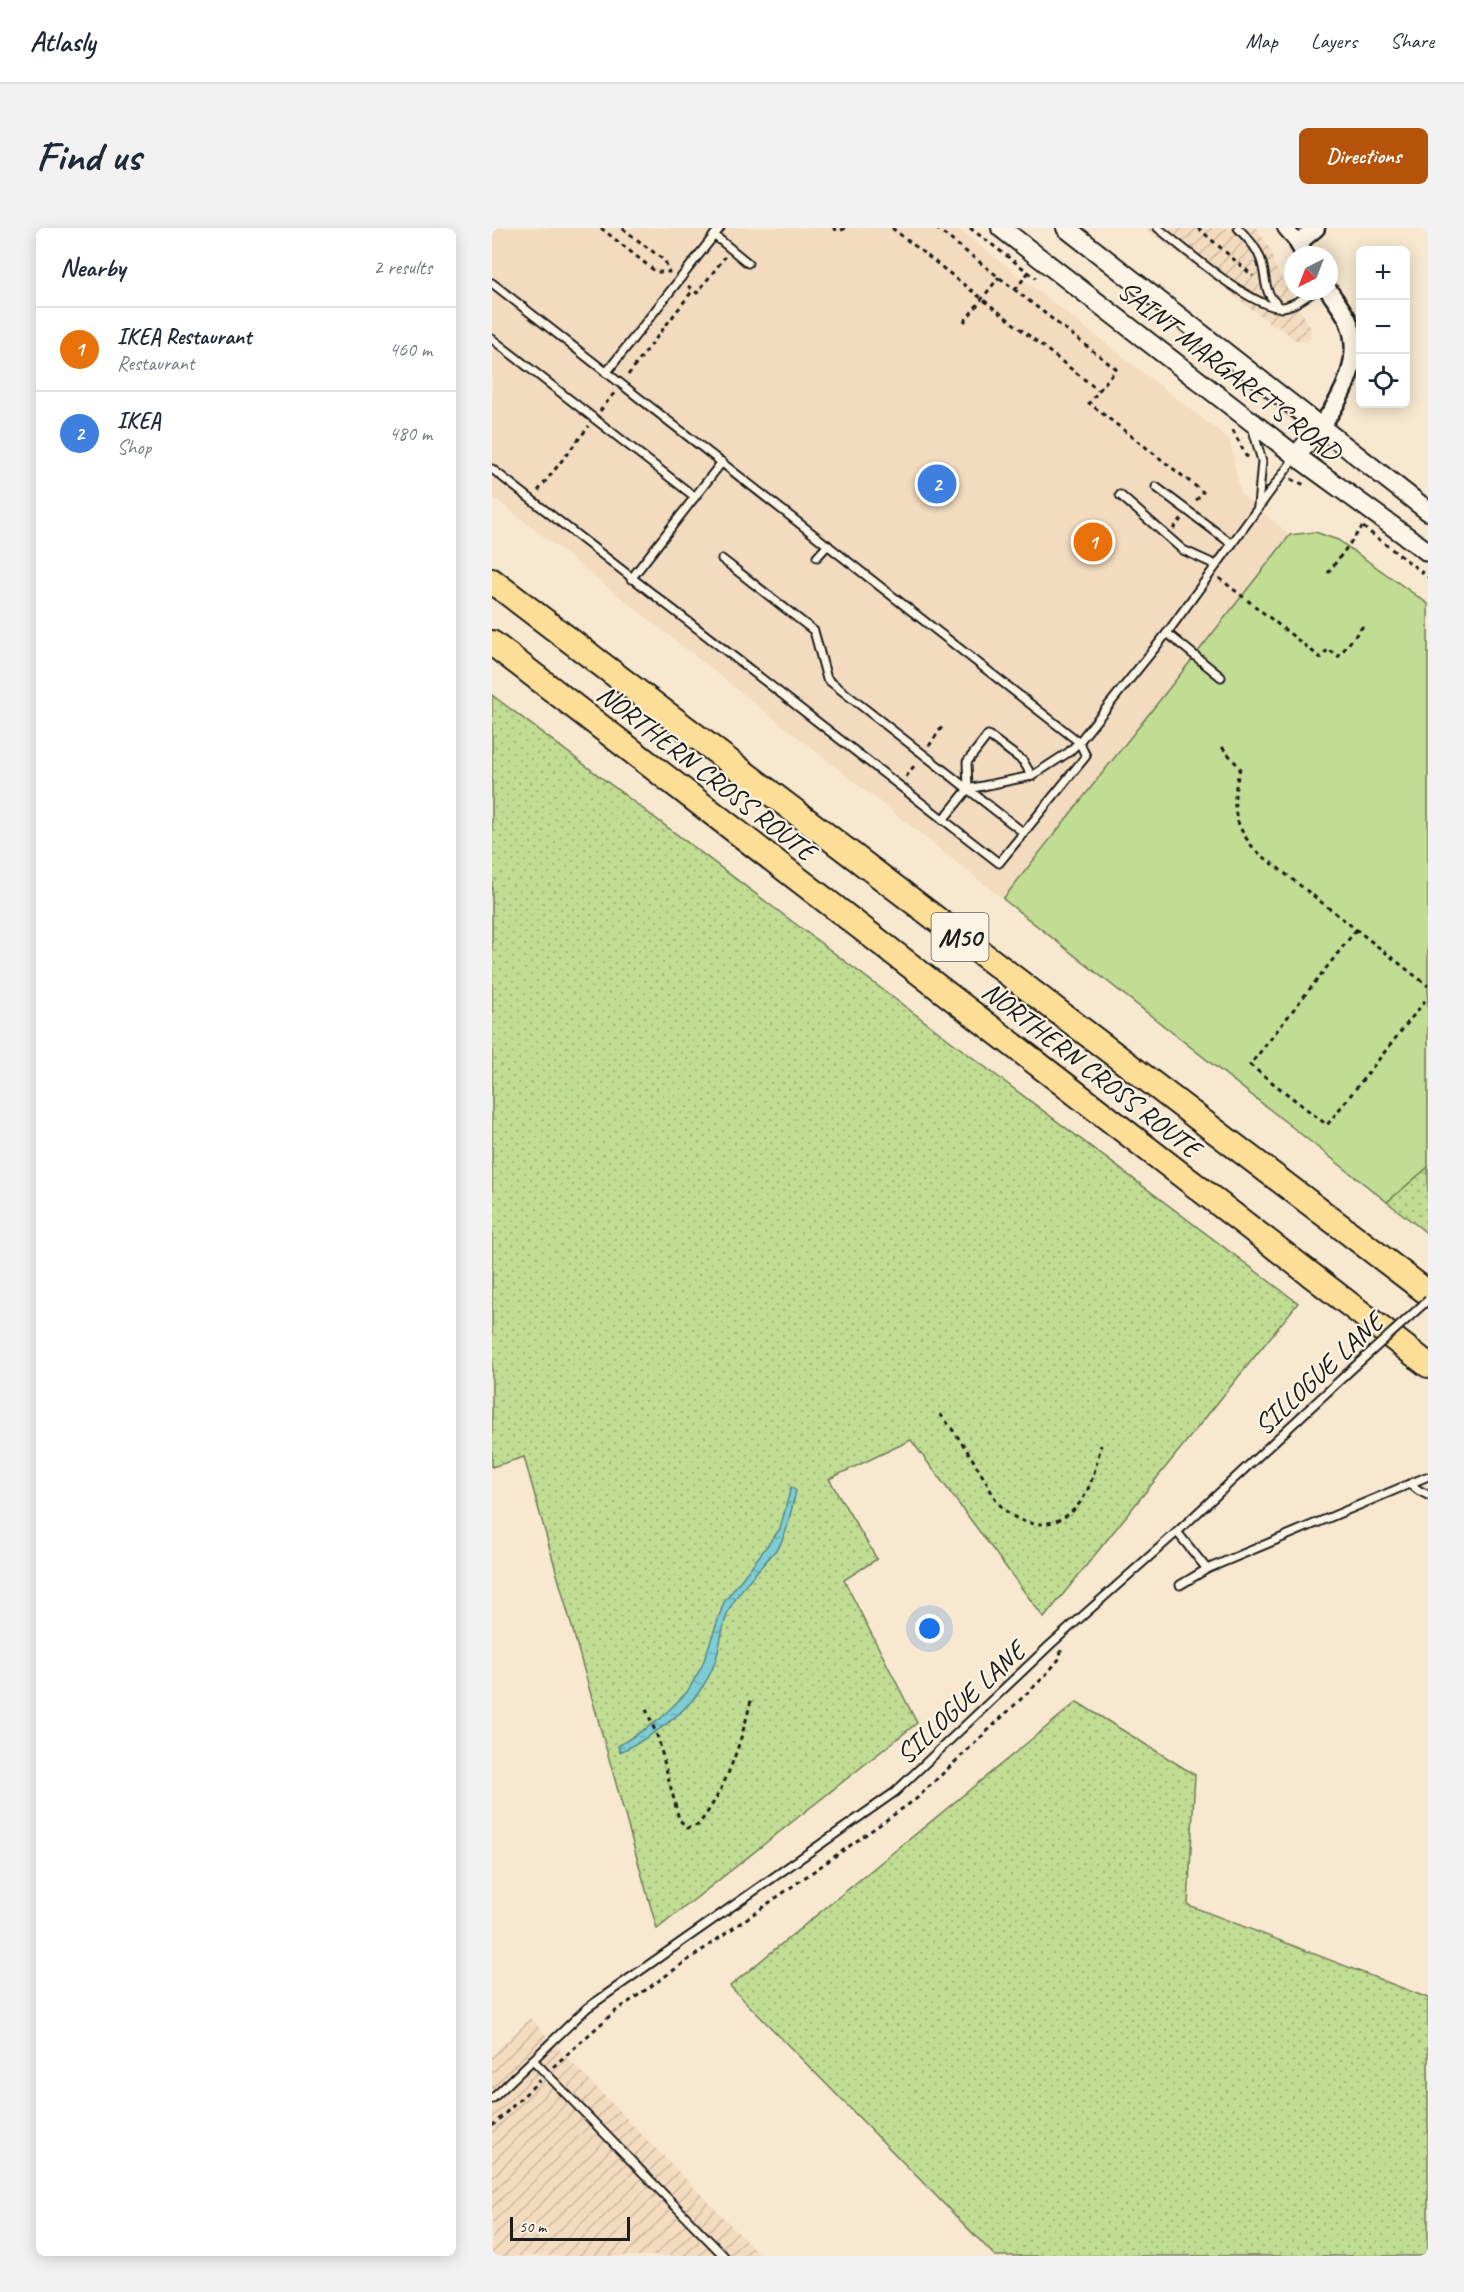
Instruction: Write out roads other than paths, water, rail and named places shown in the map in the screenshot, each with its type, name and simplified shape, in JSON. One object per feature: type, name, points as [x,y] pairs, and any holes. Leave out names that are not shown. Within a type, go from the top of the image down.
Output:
[{"type":"highway","name":"NORTHERN CROSS ROUTE","points":[[492,581],[1428,1293]]},
{"type":"highway","name":"NORTHERN CROSS ROUTE","points":[[492,643],[1428,1365]]},
{"type":"highway","points":[[492,661],[824,901]]},
{"type":"main road","name":"SAINT MARGARET'S ROAD","points":[[1001,228],[1296,456],[1428,552]]},
{"type":"main road","name":"SAINT MARGARET'S ROAD","points":[[1066,228],[1322,425],[1428,511]]},
{"type":"main road","points":[[1296,456],[1322,425]]},
{"type":"street","points":[[1285,228],[1299,246]]},
{"type":"street","points":[[1303,246],[1316,228]]},
{"type":"street","name":"SAINT MARGARET'S ROAD","points":[[1322,425],[1340,400],[1350,376],[1352,346],[1348,319],[1335,300]]},
{"type":"lane","points":[[606,373],[720,228]]},
{"type":"lane","points":[[1158,228],[1255,299],[1272,307],[1281,308],[1300,300]]},
{"type":"lane","points":[[1239,228],[1257,250],[1268,295],[1281,308]]},
{"type":"lane","points":[[714,235],[748,263]]},
{"type":"lane","points":[[492,284],[1079,742],[1086,756],[999,863],[492,469]]},
{"type":"lane","points":[[492,339],[695,496]]},
{"type":"lane","points":[[1246,417],[1257,436],[1262,459],[1258,506]]},
{"type":"lane","points":[[968,789],[1032,776],[1069,753],[1167,633],[1296,456]]},
{"type":"lane","points":[[631,579],[722,462]]},
{"type":"lane","points":[[1156,487],[1232,544]]},
{"type":"lane","points":[[1120,495],[1167,538],[1214,568]]},
{"type":"lane","points":[[817,557],[828,545]]},
{"type":"lane","points":[[722,559],[814,631],[827,679],[1024,833]]},
{"type":"lane","points":[[1167,633],[1221,677]]},
{"type":"lane","points":[[944,820],[968,789],[967,762],[988,735],[1023,761],[1032,776]]},
{"type":"lane","name":"SILLOGUE LANE","points":[[492,2099],[587,2008],[895,1792],[1051,1644],[1177,1532],[1428,1300]]},
{"type":"lane","points":[[1180,1585],[1207,1569],[1426,1477]]},
{"type":"lane","points":[[1411,1484],[1418,1491],[1428,1495]]},
{"type":"lane","points":[[1177,1532],[1207,1569]]},
{"type":"lane","points":[[533,2060],[724,2256]]},
{"type":"water","points":[[791,1487],[796,1491],[787,1528],[780,1545],[746,1584],[729,1610],[716,1659],[701,1689],[690,1703],[664,1726],[620,1752],[618,1746],[659,1720],[687,1692],[702,1666],[724,1602],[780,1529]]},
{"type":"place","name":"IKEA","points":[[937,484]]},
{"type":"place","name":"IKEA Restaurant","points":[[1093,542]]}]
